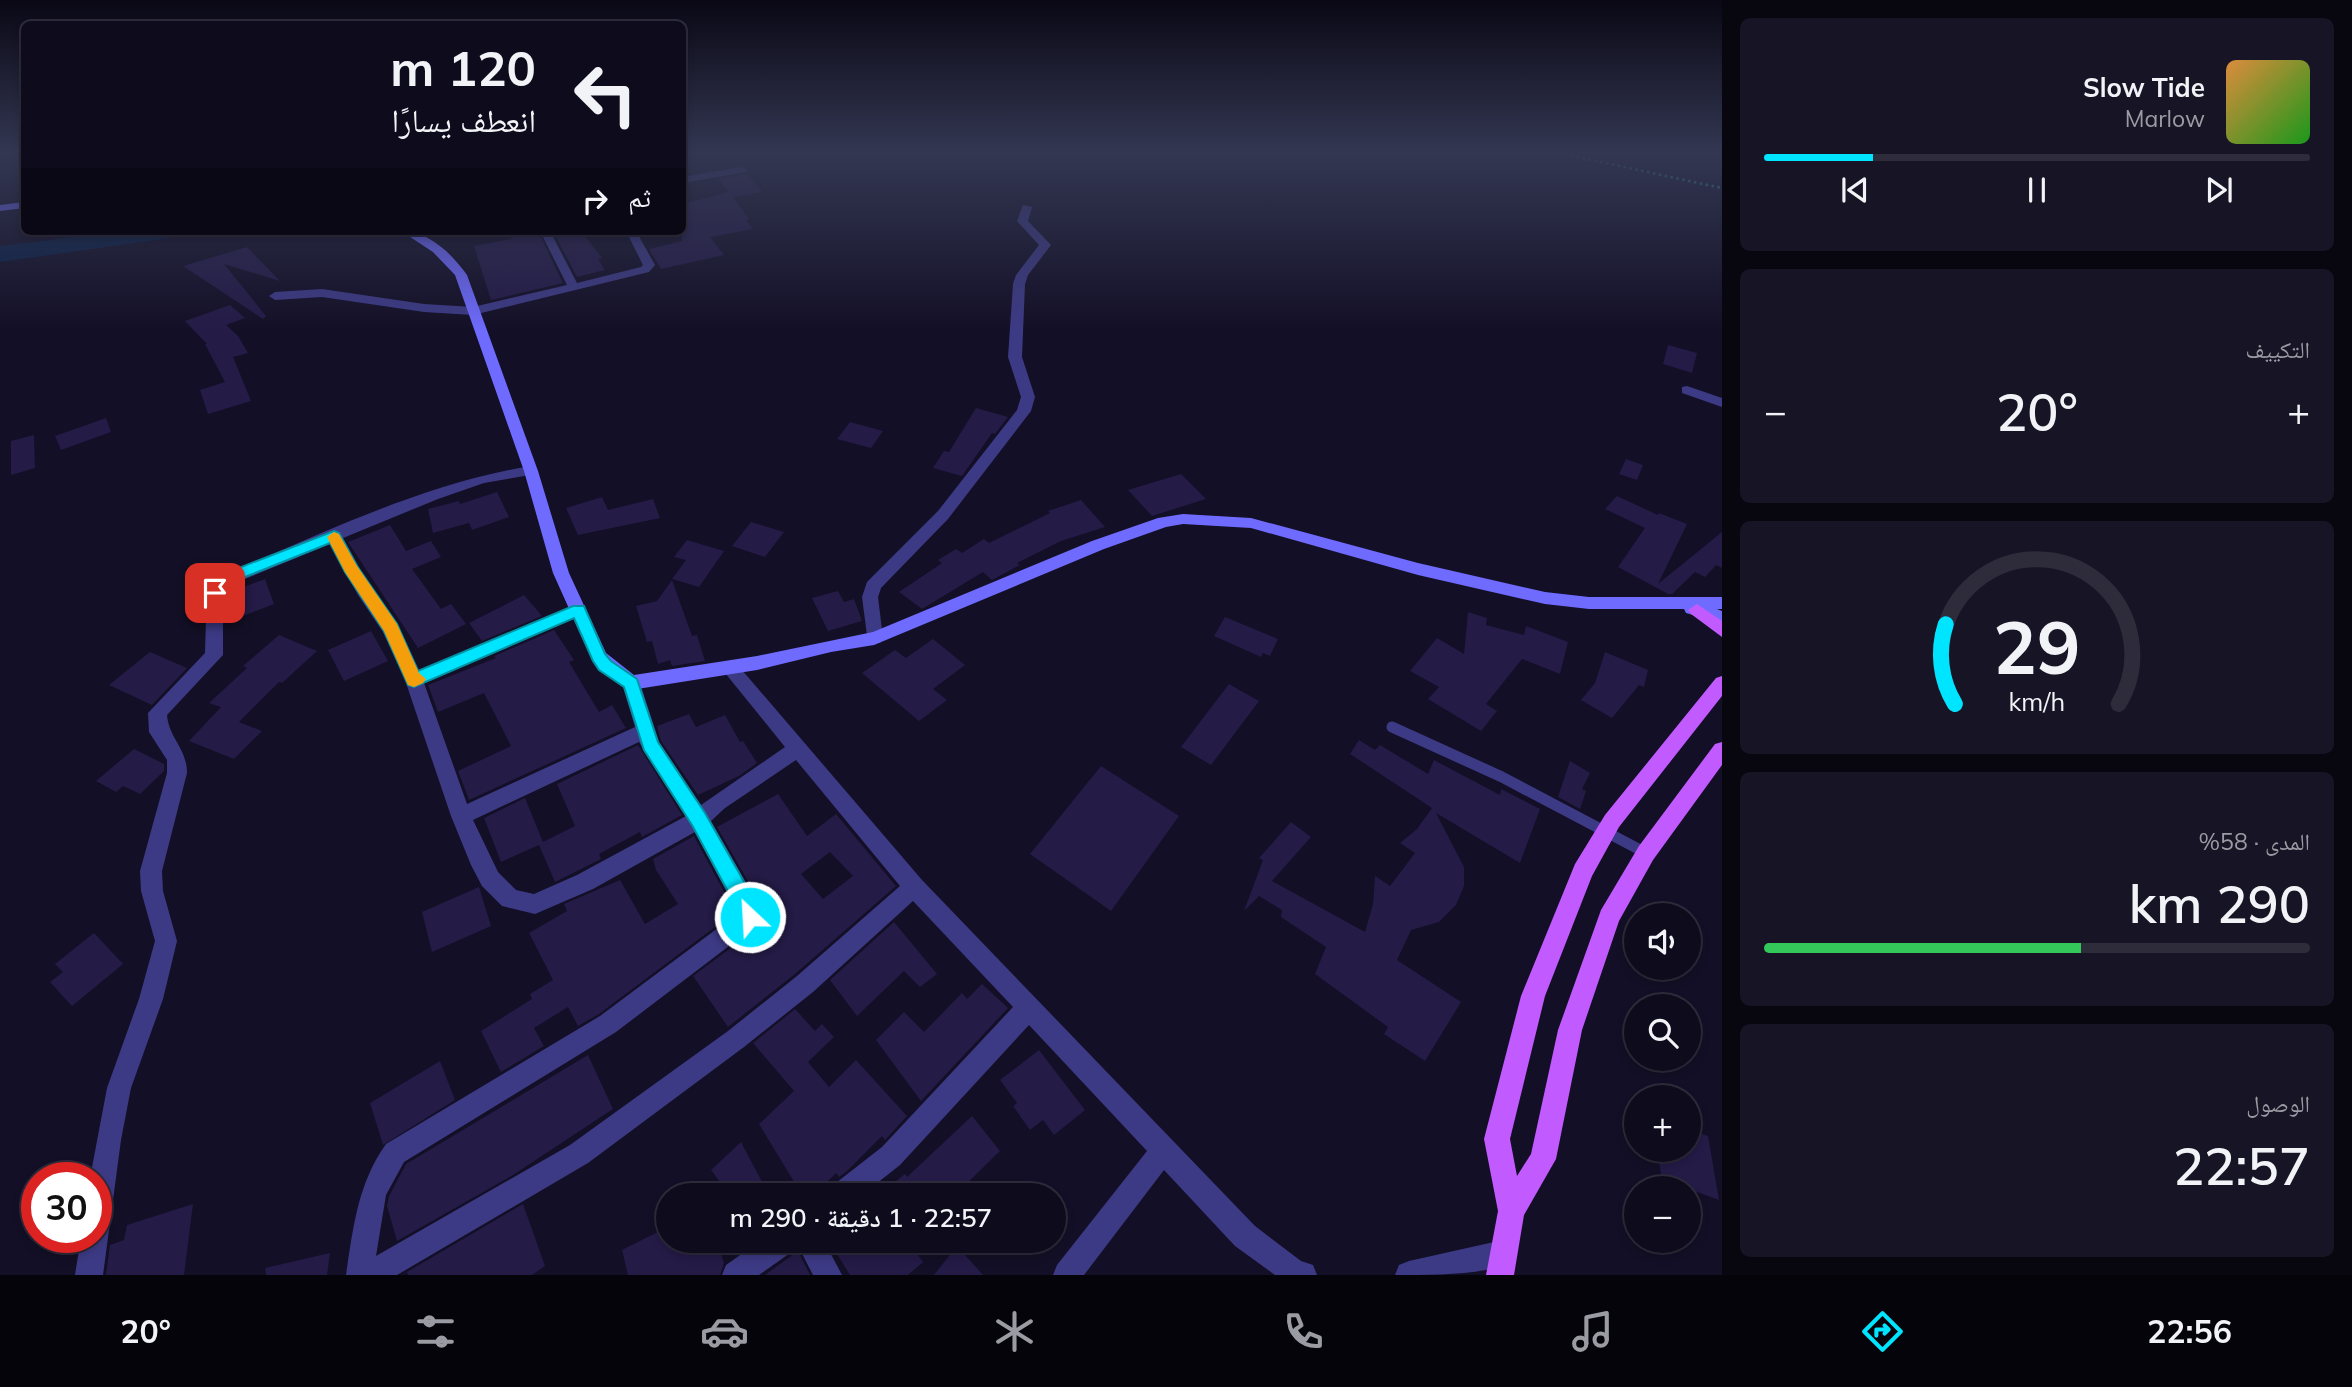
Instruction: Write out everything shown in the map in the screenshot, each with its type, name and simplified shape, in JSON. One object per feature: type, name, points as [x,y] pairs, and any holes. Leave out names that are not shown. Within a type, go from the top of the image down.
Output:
[{"type":"main road","points":[[413,235],[433,246],[454,263],[461,275],[531,471],[561,573],[599,657],[605,665],[631,683],[730,668],[874,638],[1098,545],[1164,522],[1183,519],[1229,519],[1251,523],[1418,569],[1545,598],[1589,603],[1722,603]]},
{"type":"main road","points":[[1675,604],[1722,617]]},
{"type":"main road","points":[[1697,610],[1722,631]]},
{"type":"main road","points":[[1502,1265],[1511,1211],[1497,1139],[1533,996],[1583,871],[1612,821],[1722,683]]},
{"type":"main road","points":[[1511,1211],[1543,1159],[1570,1030],[1609,917],[1646,853],[1722,750]]},
{"type":"street","points":[[874,638],[870,597],[873,586],[943,515],[1014,426],[1027,404],[1025,385],[1015,356],[1019,284],[1022,275],[1045,245],[1022,220],[1025,212]]},
{"type":"street","points":[[547,235],[575,288]]},
{"type":"street","points":[[275,296],[321,293],[424,308],[472,311],[575,288],[648,268],[633,235]]},
{"type":"street","points":[[1687,390],[1722,404]]},
{"type":"street","points":[[105,1162],[119,1088],[151,999],[166,941],[152,891],[150,871],[177,758],[159,732],[157,713],[214,655],[217,583],[404,505],[462,485],[531,471]]},
{"type":"street","points":[[334,536],[357,580],[391,629],[414,680],[461,816],[490,880],[510,899],[535,904],[585,883],[699,819],[718,802],[796,750]]},
{"type":"street","points":[[414,680],[578,610]]},
{"type":"street","points":[[730,668],[796,750],[914,887],[1164,1149],[1272,1267],[1303,1275]]},
{"type":"street","points":[[360,1275],[372,1193],[383,1168],[395,1153],[608,1024],[750,917],[748,908],[699,819],[644,731],[631,683]]},
{"type":"street","points":[[461,816],[644,731]]},
{"type":"street","points":[[370,1275],[579,1154],[765,1016],[914,887]]},
{"type":"street","points":[[857,1183],[891,1156],[1029,1007]]},
{"type":"street","points":[[1067,1275],[1164,1149]]},
{"type":"street","points":[[89,1275],[93,1253]]},
{"type":"street","points":[[736,1275],[766,1253]]},
{"type":"street","points":[[816,1253],[828,1275]]},
{"type":"street","points":[[1409,1275],[1502,1265]]},
{"type":"lane","points":[[1392,727],[1502,777],[1646,853]]},
{"type":"building","points":[[686,212],[744,212],[753,229],[710,237],[724,255],[661,269],[649,249],[682,241],[682,235],[686,235]]},
{"type":"building","points":[[510,235],[540,235],[563,283],[491,300],[474,246],[512,239]]},
{"type":"building","points":[[555,235],[584,235],[602,258],[598,259],[605,270],[577,277]]},
{"type":"building","points":[[247,247],[280,281],[224,264],[266,316],[263,319],[183,266]]},
{"type":"building","points":[[230,305],[245,318],[226,325],[238,336],[248,353],[233,357],[251,401],[208,414],[200,390],[225,382],[207,344],[185,321]]},
{"type":"building","points":[[1668,345],[1697,353],[1692,373],[1663,364]]},
{"type":"building","points":[[976,408],[1008,417],[995,434],[992,433],[962,476],[933,468],[944,451],[949,452]]},
{"type":"building","points":[[106,418],[111,432],[61,450],[55,436]]},
{"type":"building","points":[[850,422],[883,431],[871,448],[837,439]]},
{"type":"building","points":[[34,435],[35,468],[11,475],[11,441]]},
{"type":"building","points":[[1626,459],[1643,465],[1637,480],[1619,474]]},
{"type":"building","points":[[1181,474],[1206,499],[1152,516],[1128,490]]},
{"type":"building","points":[[497,492],[509,517],[472,530],[469,523],[433,533],[428,509],[459,501],[460,504]]},
{"type":"building","points":[[1617,496],[1658,515],[1659,513],[1687,524],[1658,584],[1722,532],[1722,568],[1716,565],[1705,577],[1695,572],[1672,594],[1668,594],[1618,567],[1645,528],[1605,509]]},
{"type":"building","points":[[602,497],[608,510],[653,499],[660,518],[578,535],[566,508]]},
{"type":"building","points":[[1081,500],[1105,527],[1061,541],[1017,563],[1020,565],[992,580],[983,572],[922,609],[899,592],[942,563],[938,560],[956,549],[962,553],[984,539],[989,543],[1050,513],[1048,511]]},
{"type":"building","points":[[751,522],[784,532],[765,557],[732,546]]},
{"type":"building","points":[[390,525],[406,551],[431,541],[441,557],[412,569],[441,609],[451,604],[466,624],[418,648],[348,542]]},
{"type":"building","points":[[687,540],[724,551],[699,587],[672,579],[686,560],[674,557]]},
{"type":"building","points":[[265,579],[274,604],[243,616],[235,590]]},
{"type":"building","points":[[672,580],[692,636],[697,635],[705,661],[672,666],[670,660],[658,664],[652,641],[647,642],[636,606],[657,601]]},
{"type":"building","points":[[838,591],[844,602],[854,599],[862,621],[828,631],[812,598]]},
{"type":"building","points":[[524,595],[542,616],[482,641],[469,623]]},
{"type":"building","points":[[1468,612],[1487,618],[1486,625],[1524,635],[1526,626],[1568,642],[1560,674],[1522,659],[1486,704],[1497,711],[1481,731],[1428,699],[1439,687],[1410,671],[1437,638],[1464,654]]},
{"type":"building","points":[[1225,617],[1278,639],[1270,656],[1263,653],[1261,657],[1214,636]]},
{"type":"building","points":[[554,630],[574,660],[569,662],[599,712],[612,705],[626,728],[469,800],[458,771],[511,746],[484,693],[438,712],[428,685],[496,658],[494,656]]},
{"type":"building","points":[[371,631],[388,661],[344,681],[328,650]]},
{"type":"building","points":[[279,635],[317,651],[282,683],[279,682],[239,722],[262,731],[234,759],[189,741],[221,707],[209,703],[247,668],[243,666]]},
{"type":"building","points":[[933,639],[965,665],[933,689],[947,700],[919,721],[862,673],[895,650],[906,658]]},
{"type":"building","points":[[150,652],[187,668],[152,705],[109,685]]},
{"type":"building","points":[[1605,652],[1648,670],[1644,687],[1639,685],[1612,718],[1581,700],[1595,683]]},
{"type":"building","points":[[1229,684],[1259,701],[1211,765],[1181,747]]},
{"type":"building","points":[[689,714],[696,727],[725,715],[740,742],[743,741],[757,763],[739,776],[698,795],[661,741],[657,726]]},
{"type":"building","points":[[1359,740],[1375,750],[1380,745],[1428,774],[1434,760],[1500,795],[1501,789],[1540,809],[1520,863],[1436,813],[1464,867],[1464,886],[1456,905],[1439,922],[1411,930],[1397,960],[1461,1002],[1425,1061],[1384,1034],[1388,1027],[1315,974],[1326,947],[1281,917],[1282,910],[1259,896],[1244,911],[1263,860],[1259,858],[1291,822],[1311,837],[1272,881],[1365,932],[1373,904],[1375,876],[1390,886],[1415,853],[1400,843],[1417,829],[1432,808],[1350,754]]},
{"type":"building","points":[[638,745],[682,815],[642,837],[640,832],[599,854],[601,859],[555,882],[539,845],[501,862],[484,818],[525,798],[543,842],[575,826],[557,784]]},
{"type":"building","points":[[134,749],[164,764],[164,771],[140,794],[123,786],[116,792],[96,781]]},
{"type":"building","points":[[1570,761],[1590,773],[1582,789],[1586,791],[1580,809],[1558,797]]},
{"type":"building","points":[[1101,766],[1179,816],[1111,911],[1030,854]]},
{"type":"building","points":[[778,794],[807,836],[836,814],[896,886],[795,974],[728,1027],[693,976],[760,926],[764,916],[758,899],[717,827]],"holes":[[[830,852],[853,876],[823,899],[801,874]]]},
{"type":"building","points":[[694,836],[735,912],[599,1014],[578,1026],[568,1007],[534,1028],[544,1046],[501,1072],[481,1031],[532,999],[530,994],[553,980],[529,933],[567,911],[564,904],[620,880],[645,924],[678,904],[656,870],[653,859]]},
{"type":"building","points":[[479,887],[491,926],[432,952],[422,912]]},
{"type":"building","points":[[894,922],[937,974],[920,987],[904,971],[857,1016],[830,980]]},
{"type":"building","points":[[94,933],[123,964],[72,1006],[50,982],[63,972],[55,964]]},
{"type":"building","points":[[982,984],[1008,1008],[921,1101],[876,1040],[904,1012],[924,1032],[962,993],[967,999]]},
{"type":"building","points":[[795,1009],[815,1031],[822,1024],[834,1037],[808,1062],[829,1087],[856,1060],[907,1116],[885,1140],[882,1136],[839,1177],[836,1173],[826,1183],[795,1183],[759,1124],[794,1091],[753,1043]]},
{"type":"building","points":[[1039,1050],[1085,1110],[1054,1135],[1043,1120],[1030,1130],[1013,1106],[1017,1103],[1000,1080]]},
{"type":"building","points":[[588,1055],[613,1109],[513,1175],[397,1241],[387,1206],[389,1196],[406,1164]]},
{"type":"building","points":[[440,1061],[455,1100],[383,1145],[370,1103]]},
{"type":"building","points":[[972,1116],[1000,1151],[967,1183],[893,1183],[905,1174],[907,1177]]},
{"type":"building","points":[[1701,1134],[1708,1136],[1719,1200],[1701,1193],[1701,1176],[1661,1176],[1659,1162],[1701,1162]]},
{"type":"building","points":[[741,1142],[763,1183],[721,1183],[711,1170]]},
{"type":"building","points":[[193,1204],[184,1275],[106,1275],[112,1244],[124,1240],[127,1225]]},
{"type":"building","points":[[523,1204],[545,1266],[532,1275],[408,1275],[407,1272]]},
{"type":"building","points":[[656,1233],[656,1253],[721,1253],[724,1263],[720,1275],[628,1275],[622,1250]]},
{"type":"building","points":[[330,1253],[327,1275],[266,1275],[265,1268]]},
{"type":"building","points":[[795,1253],[799,1253],[810,1275],[765,1275]]},
{"type":"building","points":[[836,1253],[917,1253],[923,1262],[908,1275],[850,1275]]},
{"type":"building","points":[[951,1253],[963,1253],[983,1275],[934,1275]]},
{"type":"waterway","points":[[0,254],[143,235]]},
{"type":"slow traffic","points":[[334,537],[350,569],[391,629],[414,680],[417,679]]},
{"type":"route","points":[[215,593],[215,585],[219,582],[334,536],[350,569],[391,629],[414,680],[578,610],[599,657],[605,665],[631,683],[650,745],[699,819],[748,908],[750,917]]}]
